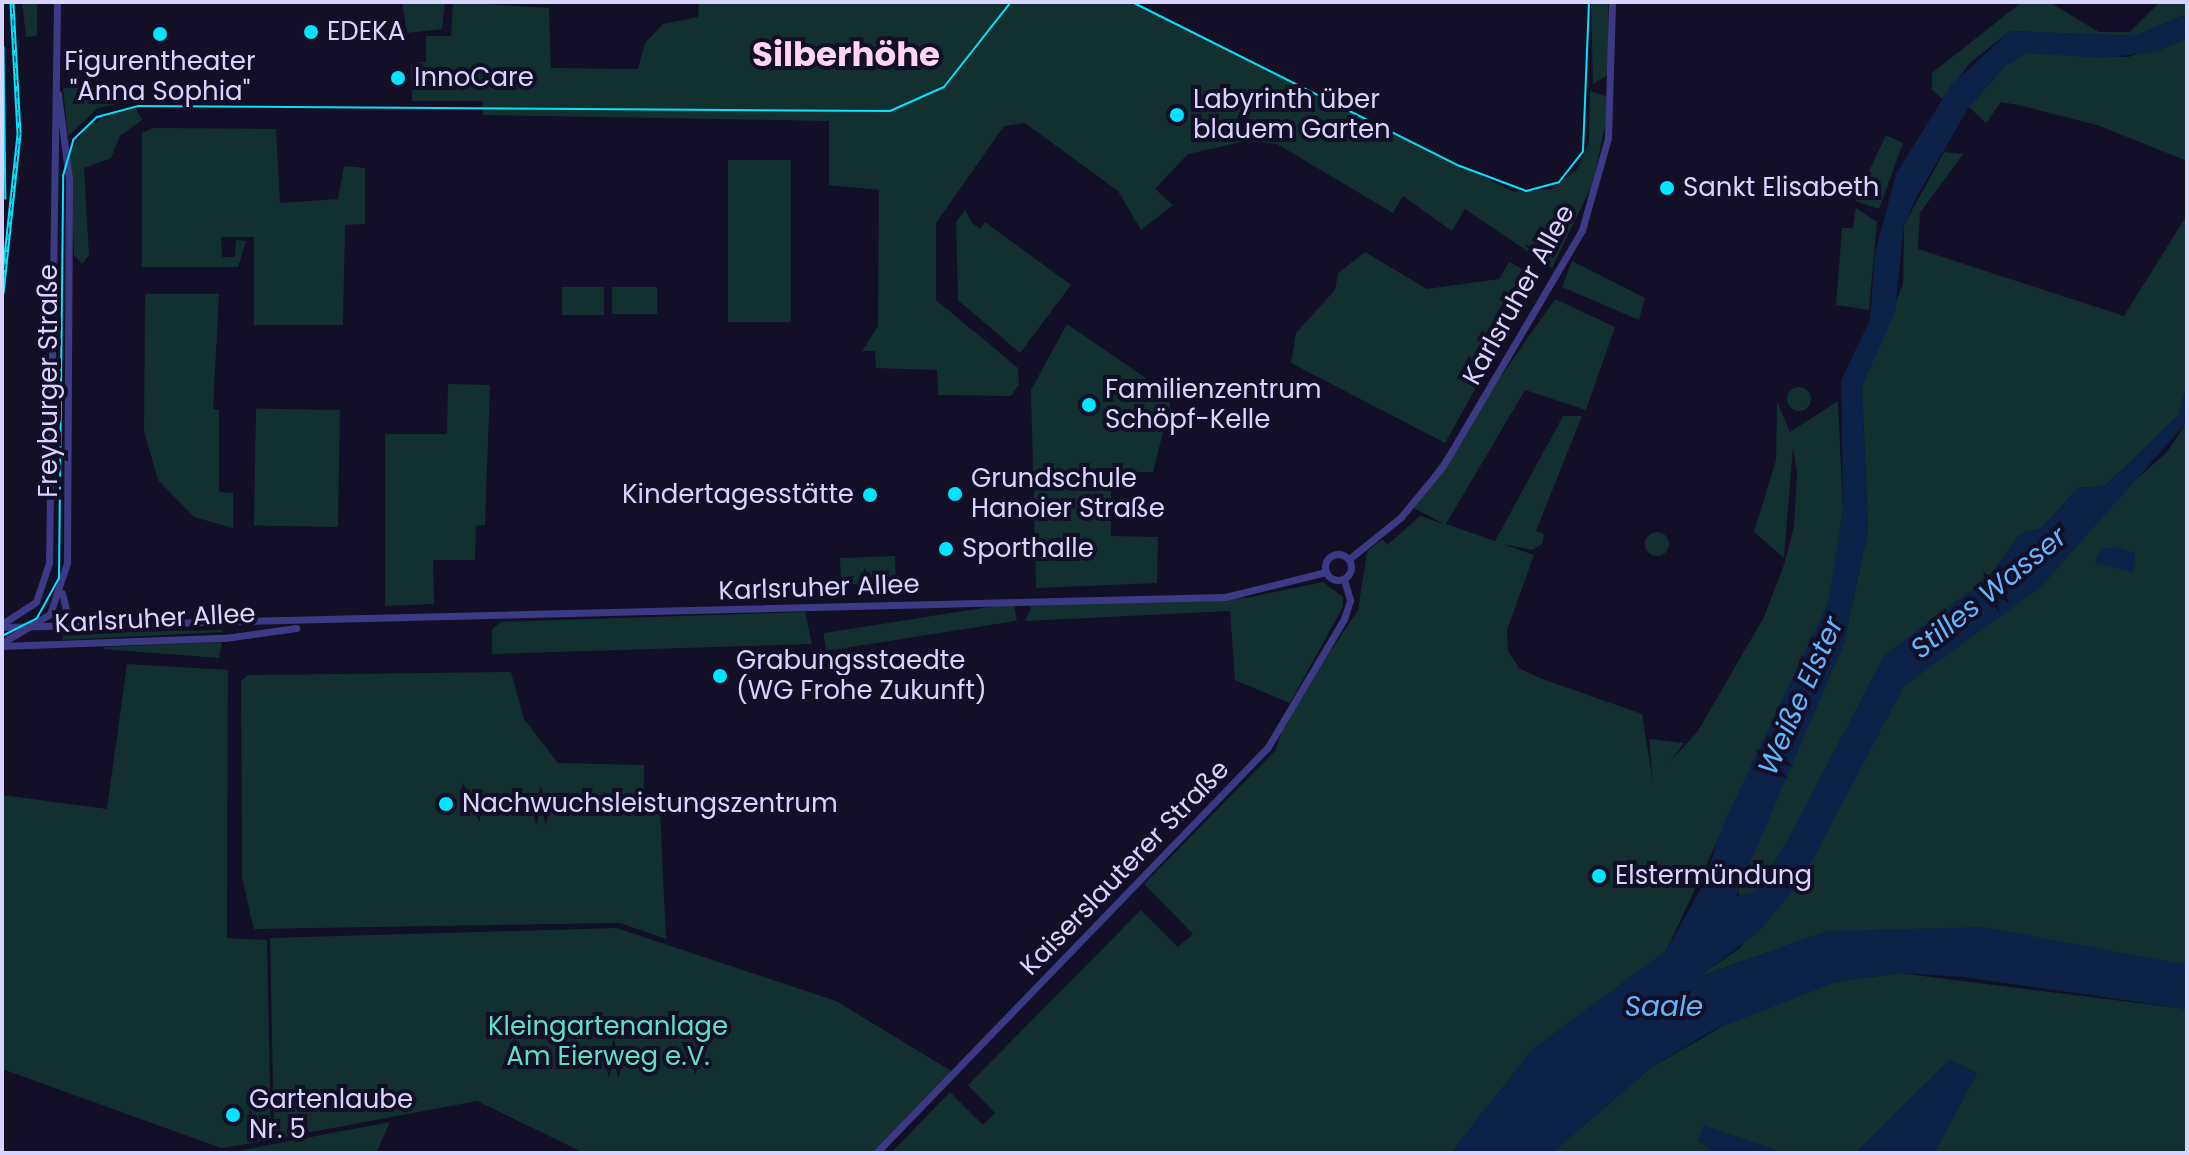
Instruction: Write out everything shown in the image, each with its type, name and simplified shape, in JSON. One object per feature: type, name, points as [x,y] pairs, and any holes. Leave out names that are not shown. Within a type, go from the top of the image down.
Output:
[{"type":"street","name":"Freyburger Straße","points":[[30,609],[49,563],[57,2]]},
{"type":"street","name":"Karlsruher Allee","points":[[2,626],[33,630],[95,630],[1225,597],[1326,572],[1330,556],[1349,559],[1397,520],[1443,466],[1582,230],[1608,138],[1612,2]]},
{"type":"street","name":"Freyburger Straße","points":[[57,88],[69,179],[62,592]]},
{"type":"street","name":"Kaiserslauterer Straße","points":[[876,1153],[1268,747],[1344,619],[1350,600],[1344,579],[1349,559]]},
{"type":"street","points":[[1326,572],[1344,579]]},
{"type":"street","points":[[62,592],[70,617],[95,630]]},
{"type":"street","points":[[2,644],[33,630],[62,592]]},
{"type":"street","name":"Karlsruher Allee","points":[[2,626],[30,609]]},
{"type":"street","name":"Karlsruher Allee","points":[[2,644],[225,638],[310,624]]},
{"type":"green space","points":[[22,2],[37,2],[37,36],[26,37]]},
{"type":"green space","points":[[402,2],[445,2],[442,29],[407,33]]},
{"type":"green space","points":[[453,2],[549,8],[551,68],[638,69],[645,43],[663,24],[698,17],[699,2],[1130,2],[1514,192],[1552,189],[1578,168],[1589,142],[1590,91],[1606,96],[1606,121],[1593,183],[1552,268],[1465,209],[1452,231],[1403,196],[1393,213],[1277,144],[1246,141],[1188,154],[1155,189],[1173,205],[1141,230],[1118,191],[1025,123],[1004,126],[936,223],[936,300],[1018,368],[1019,384],[1011,396],[938,395],[937,370],[876,368],[875,351],[862,351],[878,326],[879,190],[829,185],[829,121],[483,115],[482,101],[412,101],[411,63],[426,62],[426,36],[451,36]]},
{"type":"green space","points":[[1591,2],[1608,2],[1608,75],[1593,84]]},
{"type":"green space","points":[[2022,2],[2049,2],[2099,32],[2130,32],[2160,2],[2187,2],[2187,14],[2135,36],[2010,31],[1970,63],[1942,99],[1932,89],[1932,73]]},
{"type":"green space","points":[[2187,39],[2187,161],[2097,125],[2018,105],[2001,102],[1986,123],[1969,107],[2005,66],[2027,53],[2128,57]]},
{"type":"green space","points":[[91,78],[92,85],[127,85],[136,100],[98,108],[68,136],[63,89]]},
{"type":"green space","points":[[136,108],[142,120],[120,136],[111,158],[84,168],[89,255],[82,264],[74,255],[70,151],[87,126],[119,110]]},
{"type":"green space","points":[[153,128],[276,129],[280,203],[338,199],[344,166],[365,168],[365,224],[345,225],[343,325],[254,325],[254,237],[221,237],[222,257],[235,257],[236,240],[246,241],[238,267],[142,267],[142,133]]},
{"type":"green space","points":[[1886,135],[1903,143],[1879,209],[1855,201]]},
{"type":"green space","points":[[1944,152],[1963,154],[1920,213],[1918,249],[2124,316],[2187,215],[2187,383],[2178,416],[2105,486],[2078,488],[2042,528],[2020,534],[1987,579],[1885,655],[1787,842],[1755,892],[1742,899],[1736,887],[1844,643],[1868,529],[1862,386],[1903,284],[1904,225]]},
{"type":"green space","points":[[728,160],[791,160],[791,322],[728,322]]},
{"type":"green space","points":[[1856,208],[1877,222],[1869,310],[1836,305],[1842,228],[1853,228]]},
{"type":"green space","points":[[965,210],[972,223],[980,229],[985,222],[1071,285],[1020,353],[958,300],[956,222]]},
{"type":"green space","points":[[1365,252],[1427,289],[1499,279],[1509,262],[1538,277],[1445,443],[1291,363],[1296,333],[1335,290],[1338,273]]},
{"type":"green space","points":[[1572,261],[1645,298],[1639,320],[1562,287]]},
{"type":"green space","points":[[562,287],[604,287],[604,315],[562,315]]},
{"type":"green space","points":[[612,287],[657,287],[657,314],[612,314]]},
{"type":"green space","points":[[145,294],[219,294],[213,409],[219,410],[219,492],[233,493],[233,528],[194,517],[158,480],[144,431]]},
{"type":"green space","points":[[1555,299],[1615,327],[1586,410],[1525,390],[1446,524],[1495,541],[1563,416],[1582,416],[1536,531],[1544,534],[1542,544],[1532,550],[1503,544],[1534,555],[1507,630],[1508,651],[1519,668],[1540,678],[1642,714],[1653,782],[1649,739],[1684,743],[1669,763],[1698,731],[1764,617],[1784,565],[1794,526],[1797,473],[1793,447],[1784,558],[1754,532],[1776,460],[1777,402],[1790,432],[1838,401],[1843,511],[1829,603],[1666,951],[1532,1050],[1451,1153],[891,1153],[950,1092],[983,1125],[995,1113],[968,1085],[1141,910],[1178,947],[1193,934],[1144,884],[1275,751],[1288,714],[1358,610],[1367,551],[1383,539],[1387,545],[1420,516],[1444,524],[1410,506]]},
{"type":"green space","points":[[1067,324],[1172,396],[1153,472],[1111,472],[1111,536],[1158,537],[1157,583],[1036,588],[1031,390]]},
{"type":"green space","points":[[448,384],[490,385],[485,525],[476,526],[475,560],[433,560],[434,604],[385,606],[385,434],[447,434]]},
{"type":"green space","points":[[1799,387],[1808,390],[1811,399],[1808,408],[1799,411],[1790,408],[1787,399],[1790,390]]},
{"type":"green space","points":[[256,409],[340,410],[338,527],[254,526]]},
{"type":"green space","points":[[2187,422],[2187,965],[2109,952],[1828,931],[1698,977],[1740,948],[1904,686],[2167,452]]},
{"type":"green space","points":[[1657,532],[1665,536],[1669,544],[1665,552],[1657,556],[1649,552],[1645,544],[1649,536]]},
{"type":"green space","points":[[895,556],[896,583],[841,585],[840,558]]},
{"type":"green space","points":[[1323,582],[1343,597],[1343,607],[1290,703],[1235,680],[1230,611],[1025,621],[1032,604],[1246,598]]},
{"type":"green space","points":[[1014,603],[1017,621],[826,651],[823,633]]},
{"type":"green space","points":[[805,612],[812,644],[492,654],[492,629],[501,622]]},
{"type":"green space","points":[[222,632],[63,640],[63,633]]},
{"type":"green space","points":[[222,642],[219,658],[102,649],[105,647]]},
{"type":"green space","points":[[127,664],[228,670],[227,938],[267,940],[271,1140],[221,1148],[2,1069],[2,795],[107,809]]},
{"type":"green space","name":"Nachwuchsleistungszentrum","points":[[511,672],[524,719],[558,763],[644,765],[644,799],[660,808],[666,939],[620,923],[254,929],[242,878],[241,681],[248,675]]},
{"type":"green space","name":"Kleingartenanlage Am Eierweg e.V.","points":[[617,928],[836,1001],[953,1072],[876,1153],[584,1153],[477,1101],[274,1139],[270,938]]},
{"type":"green space","points":[[1899,973],[2187,1009],[2187,1153],[1934,1153],[1977,1073],[1950,1060],[1856,1153],[1782,1153],[1756,1143],[1698,1140],[1715,1153],[1552,1153],[1649,1069],[1750,1010],[1835,982]]},
{"type":"green space","points":[[390,1122],[376,1153],[227,1153]]},
{"type":"water","points":[[2187,14],[2187,39],[2156,52],[2103,58],[2027,53],[2005,66],[1969,107],[1916,198],[1904,225],[1895,312],[1862,386],[1868,529],[1844,643],[1736,896],[1755,892],[1787,842],[1885,655],[1987,579],[2020,534],[2042,528],[2078,488],[2105,486],[2178,416],[2187,383],[2187,422],[2041,587],[1904,686],[1802,880],[1759,931],[1699,977],[1828,931],[1984,927],[2187,965],[2187,1009],[1963,977],[1899,973],[1836,982],[1711,1031],[1649,1069],[1552,1153],[1451,1153],[1532,1050],[1666,951],[1704,883],[1723,825],[1828,603],[1843,511],[1841,380],[1870,320],[1875,253],[1896,174],[1952,84],[2010,31],[2135,36]]},
{"type":"water","points":[[2115,547],[2135,553],[2134,572],[2095,563],[2100,549]]},
{"type":"water","points":[[1950,1060],[1977,1073],[1934,1153],[1856,1153]]},
{"type":"water","points":[[1704,1125],[1782,1153],[1715,1153],[1698,1140]]},
{"type":"tram line","points":[[2,636],[37,618],[59,578],[63,176],[73,140],[97,117],[138,106],[890,111],[944,87],[1011,2]]},
{"type":"tram line","points":[[1132,2],[1460,166],[1526,191],[1559,182],[1583,151],[1589,2]]},
{"type":"railway","points":[[2,293],[19,133],[12,2]]},
{"type":"railway","points":[[2,46],[4,199]]},
{"type":"place","name":"EDEKA","points":[[311,32]]},
{"type":"place","name":"Figurentheater \"Anna Sophia\"","points":[[160,34]]},
{"type":"place","name":"InnoCare","points":[[398,78]]},
{"type":"place","name":"Labyrinth über blauem Garten","points":[[1177,115]]},
{"type":"place","name":"Sankt Elisabeth","points":[[1667,188]]},
{"type":"place","name":"Familienzentrum Schöpf-Kelle","points":[[1089,405]]},
{"type":"place","name":"Grundschule Hanoier Straße","points":[[955,494]]},
{"type":"place","name":"Kindertagesstätte","points":[[870,495]]},
{"type":"place","name":"Sporthalle","points":[[946,549]]},
{"type":"place","name":"Grabungsstaedte (WG Frohe Zukunft)","points":[[720,676]]},
{"type":"place","name":"Nachwuchsleistungszentrum","points":[[446,804]]},
{"type":"place","name":"Elstermündung","points":[[1599,876]]},
{"type":"place","name":"Gartenlaube Nr. 5","points":[[233,1115]]},
{"type":"district","name":"Silberhöhe","points":[[846,55]]},
{"type":"water label","name":"Stilles Wasser","points":[[1989,593]]},
{"type":"water label","name":"Weiße Elster","points":[[1801,696]]},
{"type":"water label","name":"Saale","points":[[1664,1007]]}]
